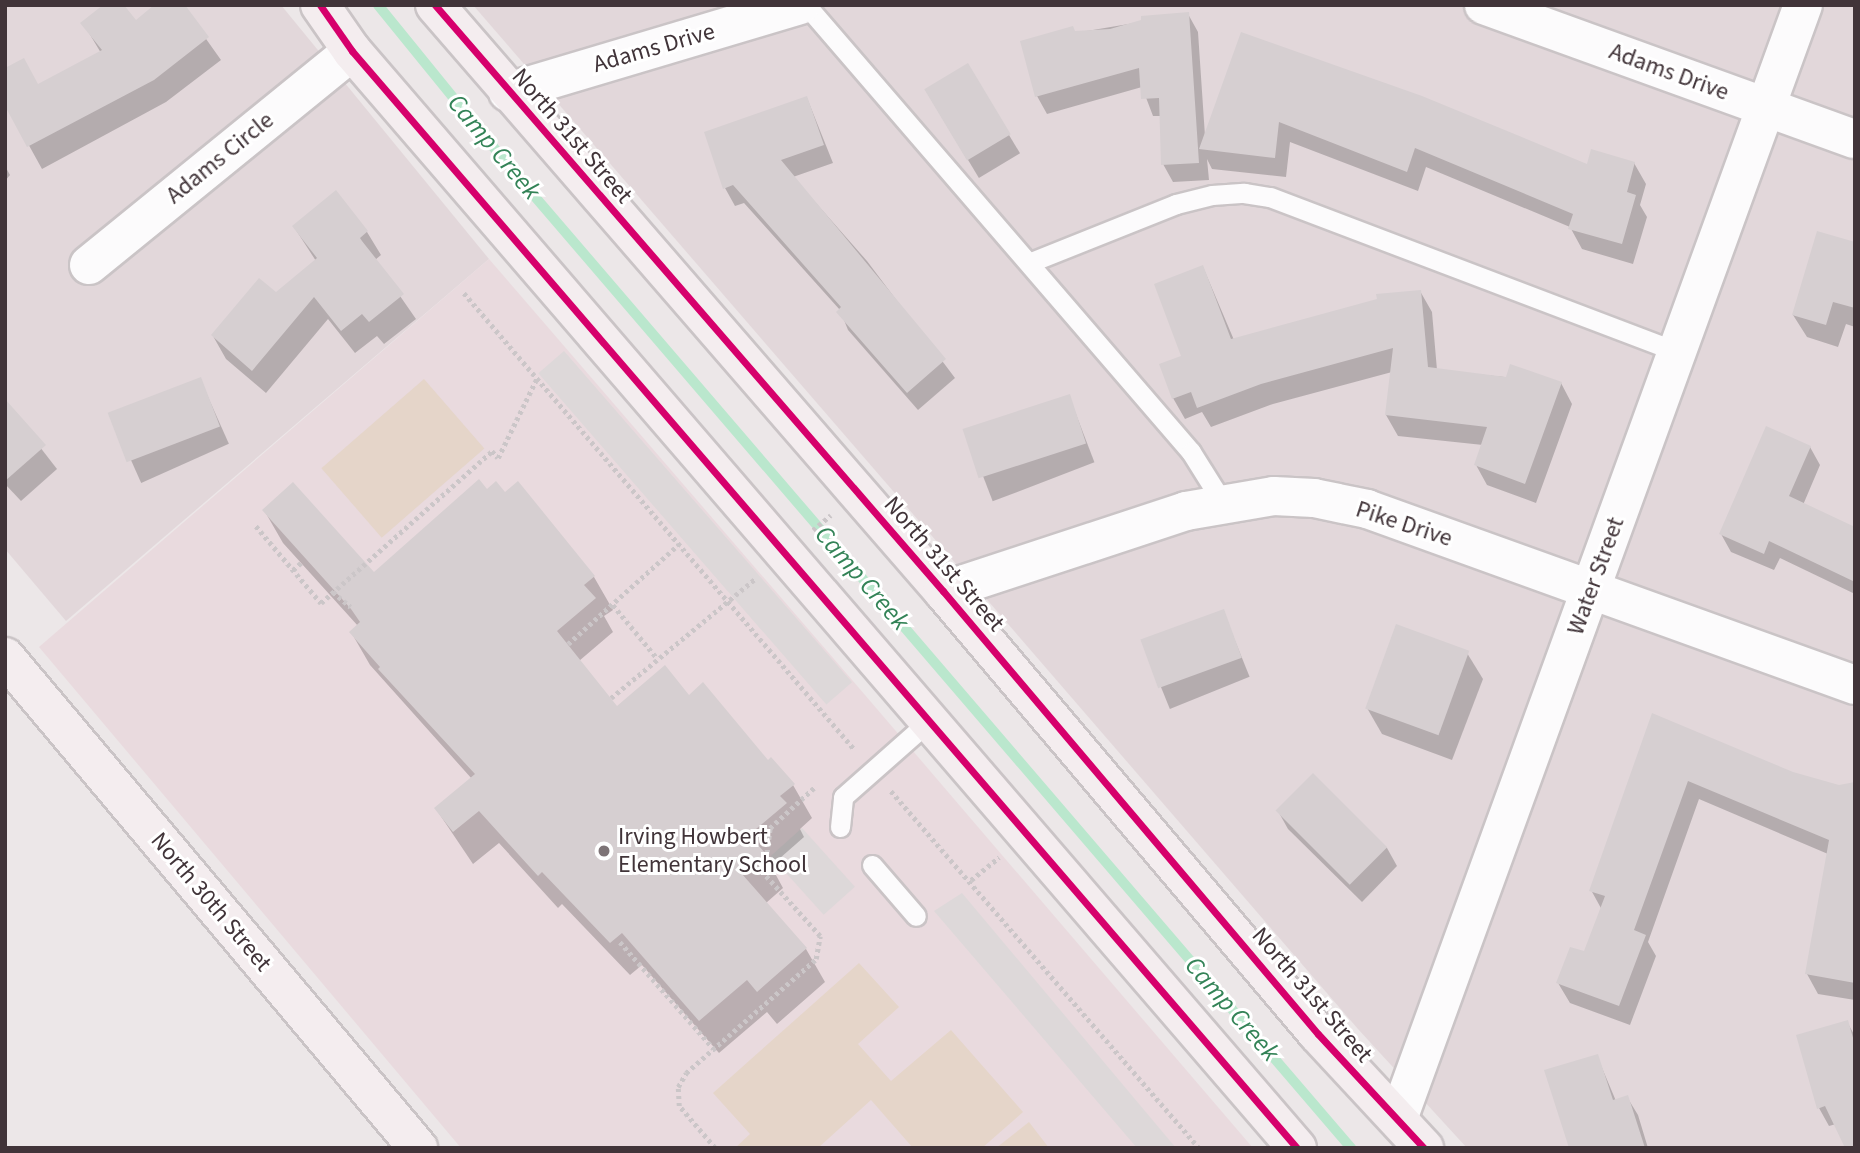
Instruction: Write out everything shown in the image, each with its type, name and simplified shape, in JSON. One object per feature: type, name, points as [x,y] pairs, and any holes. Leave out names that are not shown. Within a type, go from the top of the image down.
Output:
[{"type":"main road","points":[[320,5],[352,51],[1297,1148]]},
{"type":"main road","name":"North 31st Street","points":[[435,5],[943,591],[1318,1034],[1394,1133],[1424,1148]]},
{"type":"main road","name":"North 30th Street","points":[[5,657],[418,1148]]},
{"type":"street","name":"Adams Drive","points":[[508,92],[800,5]]},
{"type":"street","name":"Adams Drive","points":[[1483,5],[1855,139]]},
{"type":"street","name":"Water Street","points":[[1394,1133],[1803,5]]},
{"type":"street","name":"Adams Circle","points":[[89,265],[352,51]]},
{"type":"street","name":"Pike Drive","points":[[943,591],[1223,503],[1274,496],[1367,509],[1855,685]]},
{"type":"lane","points":[[806,5],[1031,262],[1191,452],[1223,503]]},
{"type":"lane","points":[[1031,262],[1176,204],[1212,195],[1244,193],[1270,197],[1677,352]]},
{"type":"lane","points":[[839,827],[843,797],[929,721]]},
{"type":"lane","points":[[872,865],[916,916]]},
{"type":"path","points":[[464,293],[1199,1148]]},
{"type":"path","points":[[256,526],[321,603],[492,451],[498,458],[537,378]]},
{"type":"path","points":[[568,645],[679,544]]},
{"type":"path","points":[[293,570],[302,562]]},
{"type":"path","points":[[611,698],[759,576]]},
{"type":"path","points":[[333,592],[351,607]]},
{"type":"path","points":[[613,605],[658,658]]},
{"type":"path","points":[[846,759],[855,750]]},
{"type":"path","points":[[715,1148],[679,1106],[678,1087],[686,1073],[816,959],[820,936],[764,874],[770,828],[827,776]]},
{"type":"path","points":[[620,942],[714,1049]]},
{"type":"shaded area","points":[[5,5],[281,5],[489,259],[66,621],[5,549]]},
{"type":"shaded area","points":[[473,5],[1855,5],[1855,1148],[1467,1148],[1358,1029]]},
{"type":"shaded area","name":"Irving Howbert Elementary School","points":[[489,259],[1253,1148],[461,1148],[39,647]]},
{"type":"shaded area","points":[[564,351],[852,682],[826,705],[538,373]]},
{"type":"shaded area","points":[[424,379],[484,448],[382,538],[321,468]]},
{"type":"shaded area","points":[[802,828],[855,887],[824,915],[771,856]]},
{"type":"shaded area","points":[[962,893],[1176,1148],[1137,1148],[934,911]]},
{"type":"shaded area","points":[[859,963],[899,1007],[858,1044],[891,1081],[951,1030],[1023,1112],[982,1148],[913,1148],[871,1100],[818,1148],[735,1148],[750,1134],[713,1093]]},
{"type":"shaded area","points":[[1029,1122],[1049,1148],[996,1148]]},
{"type":"building","points":[[103,5],[124,5],[136,20],[154,5],[185,5],[209,37],[154,80],[27,147],[5,106],[5,68],[24,58],[38,84],[102,50],[80,23]]},
{"type":"building","points":[[1189,12],[1199,163],[1161,165],[1159,98],[1141,99],[1139,68],[1035,97],[1020,41],[1073,26],[1075,31],[1110,29],[1141,20],[1141,16]]},
{"type":"building","points":[[1241,32],[1422,96],[1587,164],[1591,149],[1635,162],[1627,192],[1636,195],[1622,244],[1568,229],[1573,214],[1415,148],[1407,172],[1279,122],[1275,158],[1199,149]]},
{"type":"building","points":[[968,63],[1011,134],[967,160],[924,89]]},
{"type":"building","points":[[807,96],[824,145],[781,160],[946,359],[907,393],[836,312],[841,307],[733,185],[723,189],[704,132]]},
{"type":"building","points":[[336,190],[368,231],[360,238],[404,294],[369,322],[362,314],[341,331],[314,297],[252,371],[211,335],[259,278],[276,292],[317,258],[292,226]]},
{"type":"building","points":[[1817,231],[1855,242],[1855,308],[1833,302],[1826,325],[1792,315]]},
{"type":"building","points":[[1203,265],[1231,339],[1377,299],[1376,294],[1421,290],[1428,367],[1506,377],[1510,364],[1562,382],[1525,484],[1474,465],[1487,427],[1385,415],[1393,348],[1261,384],[1197,408],[1191,392],[1172,399],[1159,364],[1181,356],[1154,284]]},
{"type":"building","points":[[201,377],[220,426],[127,462],[108,413]]},
{"type":"building","points":[[1070,394],[1086,443],[979,478],[963,429]]},
{"type":"building","points":[[5,399],[46,445],[5,481]]},
{"type":"building","points":[[1766,426],[1811,446],[1789,496],[1855,527],[1855,582],[1769,541],[1764,554],[1719,534]]},
{"type":"building","points":[[479,479],[487,489],[496,481],[505,492],[518,481],[595,576],[584,585],[596,598],[557,631],[617,706],[665,665],[689,695],[703,682],[768,760],[771,757],[795,784],[780,796],[787,803],[749,835],[766,854],[742,874],[807,948],[757,992],[747,980],[699,1021],[622,933],[610,943],[542,872],[538,876],[479,811],[453,832],[434,808],[475,774],[378,669],[380,667],[349,632],[360,622],[351,609],[262,510],[293,482],[374,572]]},
{"type":"building","points":[[1224,609],[1242,658],[1158,688],[1140,639]]},
{"type":"building","points":[[1396,624],[1469,651],[1439,735],[1365,709]]},
{"type":"building","points":[[1652,713],[1793,772],[1839,785],[1855,782],[1855,983],[1805,974],[1829,840],[1688,781],[1634,930],[1646,935],[1619,1006],[1556,983],[1570,947],[1584,951],[1605,896],[1589,891]]},
{"type":"building","points":[[1313,773],[1387,847],[1350,885],[1276,810]]},
{"type":"building","points":[[1848,1020],[1855,1045],[1855,1148],[1845,1148],[1825,1106],[1817,1109],[1796,1035]]},
{"type":"building","points":[[1598,1054],[1613,1100],[1628,1095],[1645,1148],[1569,1148],[1544,1070]]},
{"type":"waterway","name":"Camp Creek","points":[[378,5],[512,170],[1351,1148]]},
{"type":"cycle path","points":[[320,5],[352,51],[1297,1148]]},
{"type":"cycle path","points":[[435,5],[943,591],[1318,1034],[1424,1148]]},
{"type":"place","name":"Irving Howbert Elementary School","points":[[604,851]]}]
